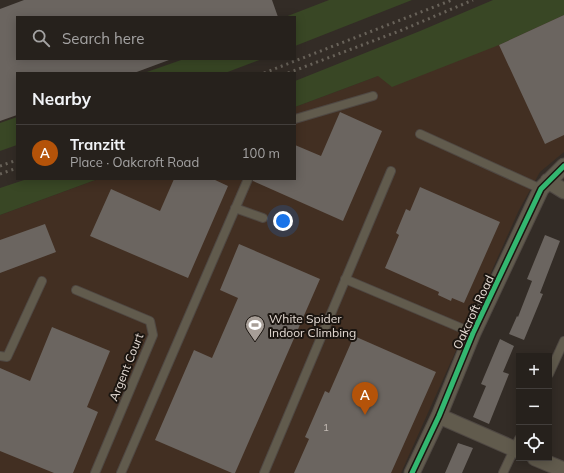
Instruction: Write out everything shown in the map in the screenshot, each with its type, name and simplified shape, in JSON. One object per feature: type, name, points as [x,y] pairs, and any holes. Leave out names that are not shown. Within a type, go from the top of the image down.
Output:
[{"type":"street","name":"Oakcroft Road","points":[[412,473],[439,416],[473,333],[545,185],[564,166]]},
{"type":"street","points":[[545,185],[564,191]]},
{"type":"street","points":[[439,416],[516,447]]},
{"type":"street","points":[[542,461],[564,470]]},
{"type":"lane","points":[[296,119],[374,96]]},
{"type":"lane","points":[[420,134],[545,185]]},
{"type":"lane","points":[[264,473],[391,171]]},
{"type":"lane","points":[[121,473],[248,180]]},
{"type":"lane","points":[[236,208],[263,218]]},
{"type":"lane","points":[[345,279],[473,333]]},
{"type":"lane","points":[[0,356],[8,357],[42,281]]},
{"type":"lane","name":"Argent Court","points":[[76,290],[150,321],[153,335],[95,473]]},
{"type":"lane","points":[[552,367],[564,341]]},
{"type":"lane","points":[[503,473],[516,449]]},
{"type":"shaded area","points":[[564,0],[564,152],[540,172],[519,210],[401,473],[0,473],[0,215],[95,180],[296,180],[296,107],[399,68]]},
{"type":"green space","points":[[329,0],[412,0],[296,46],[296,16],[288,16]]},
{"type":"green space","points":[[493,0],[564,0],[564,15],[499,45],[392,87],[378,76],[296,107],[296,81]]},
{"type":"green space","points":[[181,60],[259,60],[228,72],[147,72]]},
{"type":"green space","points":[[16,117],[16,145],[0,151],[0,123]]},
{"type":"green space","points":[[24,180],[95,180],[0,215],[0,188]]},
{"type":"building","points":[[24,0],[272,0],[278,16],[16,16],[16,60],[169,60],[137,72],[16,72],[16,115],[0,121],[0,9]]},
{"type":"building","points":[[564,15],[564,135],[545,144],[499,45]]},
{"type":"building","points":[[340,112],[382,131],[343,221],[253,181],[296,180],[296,145],[321,156]]},
{"type":"building","points":[[174,180],[215,180],[228,186],[188,278],[90,236],[111,189],[160,211]]},
{"type":"building","points":[[420,187],[500,222],[464,303],[452,298],[451,301],[438,295],[439,292],[385,268],[399,235],[396,233],[406,209],[410,211]]},
{"type":"building","points":[[45,224],[56,252],[0,273],[0,240]]},
{"type":"building","points":[[545,235],[560,241],[540,293],[543,294],[524,340],[509,334],[517,316],[518,317],[532,281],[527,279]]},
{"type":"building","points":[[239,244],[320,279],[235,473],[232,473],[155,440],[194,350],[212,358],[238,298],[220,290]]},
{"type":"building","points":[[52,327],[110,351],[87,407],[98,412],[73,473],[54,473],[0,451],[0,368],[30,381]]},
{"type":"building","points":[[354,336],[436,372],[391,473],[294,473],[309,439],[305,437],[325,391],[329,393]]},
{"type":"building","points":[[500,339],[514,346],[503,372],[509,374],[489,424],[473,417],[486,386],[481,384]]},
{"type":"building","points":[[458,443],[473,448],[462,473],[445,473]]},
{"type":"railway","points":[[267,72],[452,0]]},
{"type":"railway","points":[[291,72],[402,30],[473,0]]},
{"type":"railway","points":[[0,166],[16,160]]},
{"type":"railway","points":[[0,174],[16,168]]},
{"type":"cycle path","points":[[412,473],[439,416],[473,333],[541,189],[564,166]]},
{"type":"place","name":"White Spider Indoor Climbing","points":[[255,342]]},
{"type":"place","name":"Tranzitt","points":[[365,415]]}]
